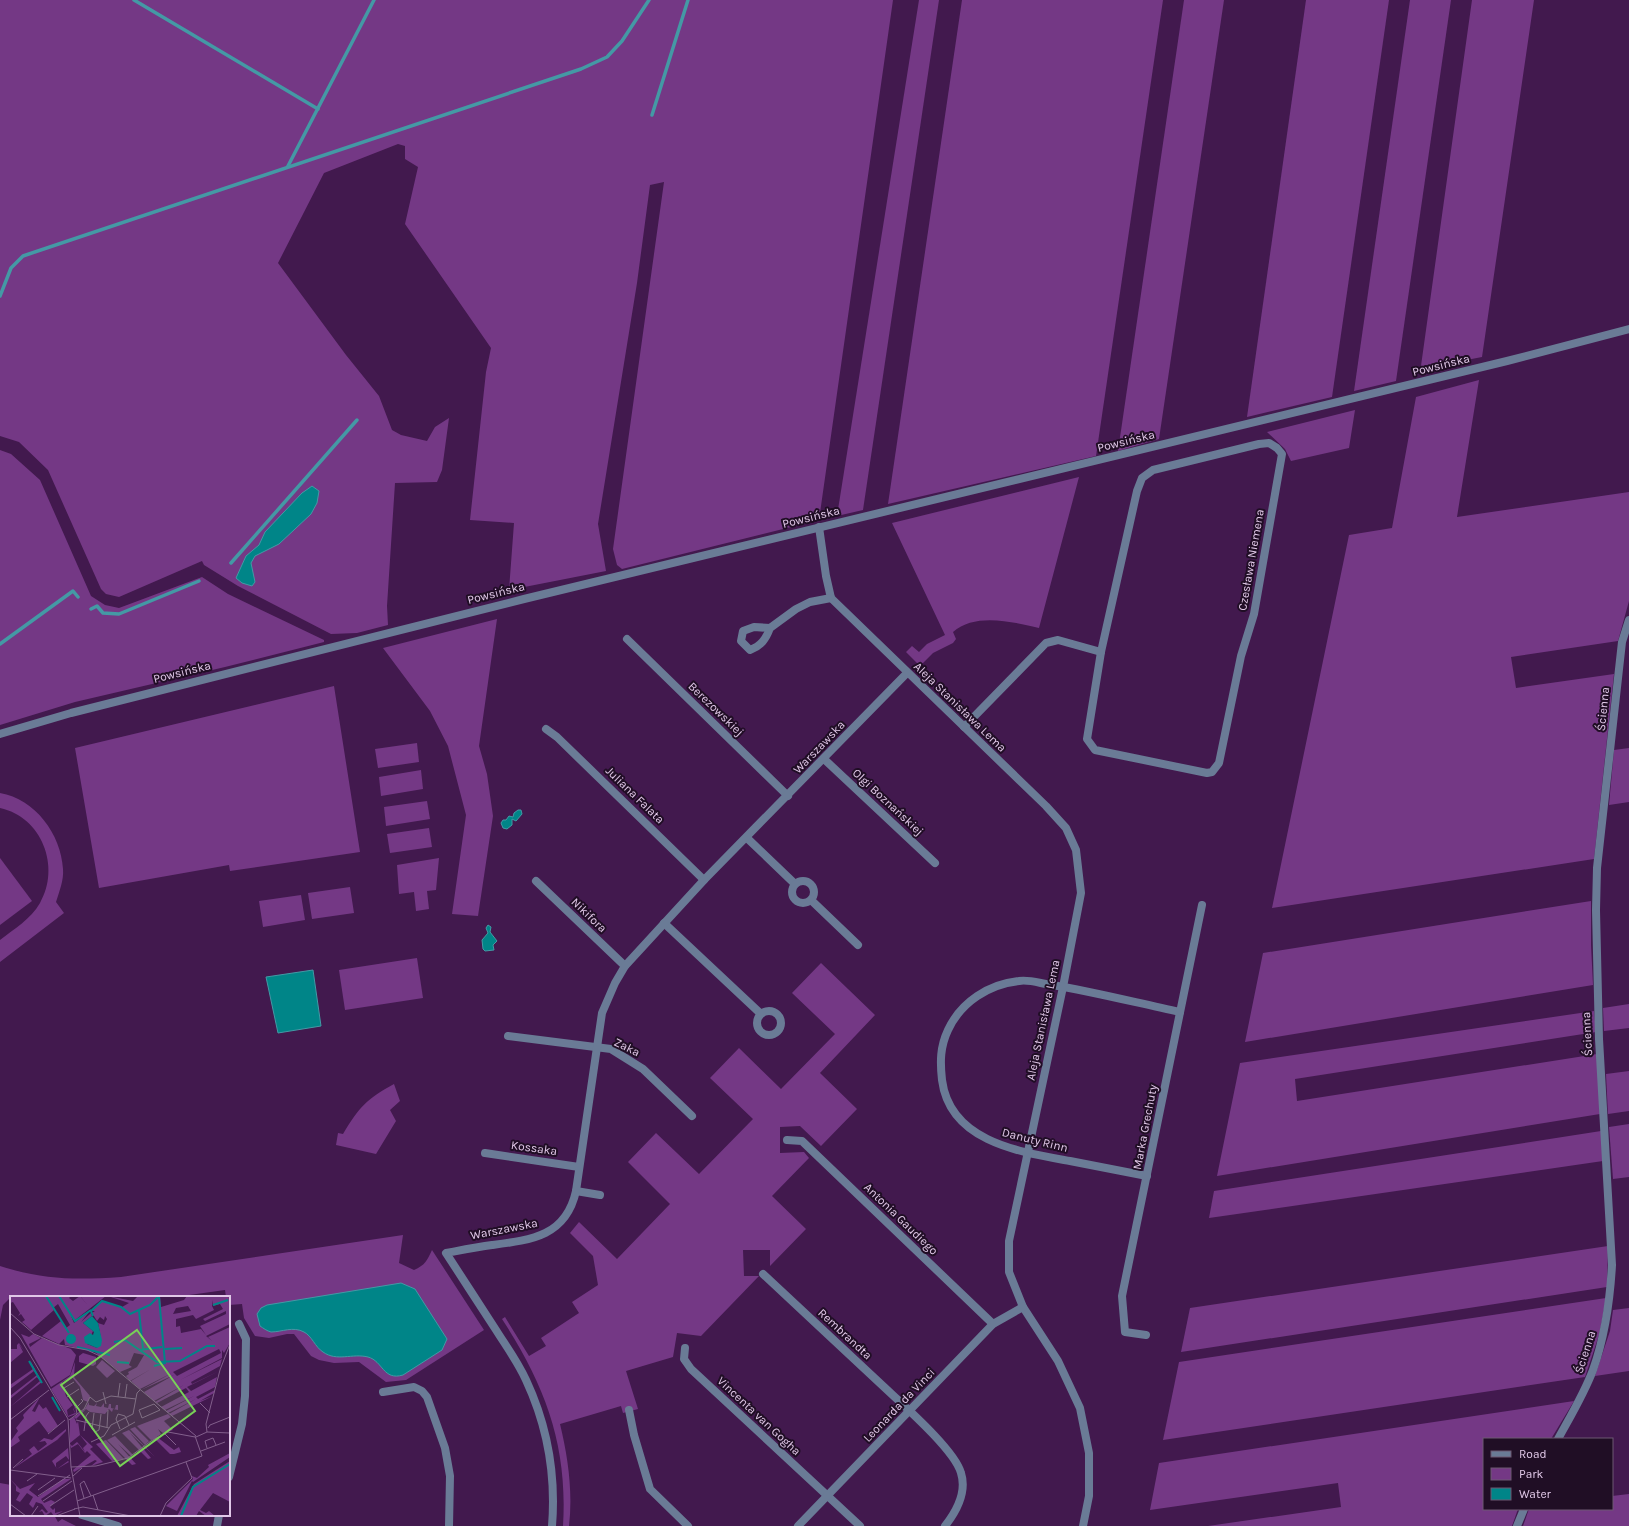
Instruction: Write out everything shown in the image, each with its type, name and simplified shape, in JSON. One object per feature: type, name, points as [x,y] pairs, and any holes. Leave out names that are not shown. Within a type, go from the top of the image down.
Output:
[{"type":"street","name":"Powsińska","points":[[0,734],[110,703],[524,598],[1507,361],[1629,329]]},
{"type":"street","name":"Czesława Niemena","points":[[1269,443],[1278,448],[1282,454],[1258,593],[1252,621],[1241,656],[1222,751],[1216,769],[1212,772],[1207,772],[1095,750],[1087,739],[1101,652],[1135,499],[1142,478],[1153,470],[1259,444],[1269,443]]},
{"type":"street","points":[[770,628],[810,602],[831,598],[826,576],[819,527]]},
{"type":"street","name":"Aleja Stanisława Lema","points":[[831,598],[1046,806],[1066,828],[1076,850],[1081,893],[1063,987],[1009,1241],[1009,1272],[1023,1307],[1058,1361],[1080,1408],[1089,1453],[1090,1496],[1083,1526]]},
{"type":"street","name":"Ścienna","points":[[1559,1438],[1592,1372],[1602,1340],[1610,1291],[1612,1265],[1598,1039],[1596,945],[1597,875],[1622,642],[1628,624]]},
{"type":"street","name":"Berezowskiej","points":[[627,639],[788,796]]},
{"type":"street","points":[[964,727],[1046,643],[1058,640],[1101,652]]},
{"type":"street","name":"Warszawska","points":[[552,1526],[553,1498],[550,1463],[544,1431],[532,1394],[515,1360],[446,1253],[518,1242],[547,1233],[558,1225],[567,1214],[576,1191],[602,1013],[608,998],[625,966],[704,880],[747,838],[907,673]]},
{"type":"street","name":"Juliana Falata","points":[[546,729],[557,737],[704,880]]},
{"type":"street","name":"Olgi Boznańskiej","points":[[824,759],[935,863]]},
{"type":"street","points":[[747,838],[795,884]]},
{"type":"street","name":"Nikifora","points":[[536,881],[625,966]]},
{"type":"street","points":[[805,881],[812,885],[814,893],[811,900],[801,903],[793,899],[792,890],[795,884],[805,881]]},
{"type":"street","points":[[811,900],[858,945]]},
{"type":"street","name":"Marka Grechuty","points":[[1146,1335],[1125,1332],[1122,1296],[1202,905]]},
{"type":"street","points":[[664,923],[761,1014]]},
{"type":"street","name":"Danuty Rinn","points":[[1147,1176],[1027,1153],[998,1145],[980,1135],[952,1110],[944,1090],[940,1048],[956,1016],[968,1002],[988,990],[1004,983],[1021,980],[1063,987],[1180,1012]]},
{"type":"street","name":"Zaka","points":[[508,1036],[611,1049],[637,1065],[692,1116]]},
{"type":"street","name":"Antonia Gaudiego","points":[[787,1140],[802,1141],[993,1324]]},
{"type":"street","name":"Kossaka","points":[[485,1153],[579,1166]]},
{"type":"street","points":[[576,1191],[600,1196]]},
{"type":"street","name":"Rembrandta","points":[[763,1274],[909,1411],[954,1457],[962,1474],[962,1490],[957,1510],[945,1526]]},
{"type":"street","name":"Leonarda da Vinci","points":[[798,1526],[993,1324],[1023,1307]]},
{"type":"street","points":[[230,1473],[242,1424],[245,1396],[246,1339],[239,1324]]},
{"type":"street","name":"Vincenta van Gogha","points":[[685,1348],[684,1359],[691,1369],[827,1497],[860,1526]]},
{"type":"street","points":[[383,1392],[414,1386],[422,1391],[427,1397],[445,1448],[450,1476],[448,1526]]},
{"type":"street","points":[[629,1410],[634,1435],[650,1489],[688,1526]]},
{"type":"street","points":[[1517,1526],[1524,1510]]},
{"type":"street","points":[[85,1516],[118,1526]]},
{"type":"street","points":[[217,1526],[219,1516]]},
{"type":"green space","points":[[0,0],[893,0],[819,520],[622,569],[617,565],[613,549],[664,182],[650,185],[637,283],[598,524],[606,571],[509,590],[514,523],[470,520],[486,372],[491,348],[405,224],[418,167],[405,159],[405,146],[398,144],[324,173],[278,263],[346,355],[379,396],[392,430],[401,435],[427,441],[435,427],[449,418],[442,470],[437,482],[395,483],[387,606],[388,625],[357,633],[331,634],[238,586],[204,565],[202,561],[119,597],[106,594],[101,589],[48,470],[19,442],[0,436]]},
{"type":"green space","points":[[919,0],[939,0],[863,510],[837,516]]},
{"type":"green space","points":[[962,0],[1163,0],[1096,456],[888,504]]},
{"type":"green space","points":[[1184,0],[1224,0],[1159,439],[1118,451]]},
{"type":"green space","points":[[1306,0],[1389,0],[1332,397],[1247,417]]},
{"type":"green space","points":[[1410,0],[1451,0],[1396,381],[1354,391]]},
{"type":"green space","points":[[1472,0],[1534,0],[1482,357],[1451,363],[1420,373]]},
{"type":"green space","points":[[1479,380],[1457,517],[1629,492],[1629,601],[1618,641],[1511,657],[1516,688],[1614,674],[1594,859],[1272,908],[1349,535],[1392,528],[1416,397]]},
{"type":"green space","points":[[1355,410],[1349,448],[1291,461],[1285,449],[1267,432]]},
{"type":"green space","points":[[0,450],[11,454],[40,480],[91,596],[105,605],[119,608],[202,577],[228,594],[324,640],[324,642],[75,702],[0,725]]},
{"type":"green space","points":[[1079,477],[1039,628],[1007,621],[983,620],[972,622],[953,632],[956,639],[953,643],[933,653],[920,666],[906,652],[912,646],[919,652],[927,644],[945,635],[892,523]]},
{"type":"green space","points":[[497,619],[479,746],[487,774],[493,816],[478,916],[452,914],[466,815],[448,746],[430,711],[383,648]]},
{"type":"green space","points":[[334,686],[360,852],[230,871],[229,865],[99,888],[75,748]]},
{"type":"green space","points":[[417,743],[419,762],[378,768],[375,749]]},
{"type":"green space","points":[[1629,748],[1629,802],[1609,805],[1614,750]]},
{"type":"green space","points":[[421,770],[423,789],[381,796],[379,777]]},
{"type":"green space","points":[[0,793],[24,802],[35,810],[51,831],[57,843],[63,869],[62,882],[56,902],[64,913],[0,962],[0,940],[22,923],[36,909],[46,889],[49,874],[48,859],[44,845],[37,833],[27,822],[15,813],[0,808]]},
{"type":"green space","points":[[427,801],[430,819],[386,826],[384,807]]},
{"type":"green space","points":[[429,828],[432,847],[390,853],[387,834]]},
{"type":"green space","points":[[0,858],[32,901],[0,925]]},
{"type":"green space","points":[[439,858],[436,890],[427,891],[429,909],[416,911],[414,892],[399,894],[397,865]]},
{"type":"green space","points":[[350,887],[354,913],[312,919],[308,893]]},
{"type":"green space","points":[[301,895],[305,920],[263,927],[259,901]]},
{"type":"green space","points":[[1591,901],[1593,985],[1245,1042],[1263,953]]},
{"type":"green space","points":[[417,958],[423,998],[345,1010],[339,970]]},
{"type":"green space","points":[[821,963],[875,1015],[820,1073],[857,1109],[821,1146],[800,1126],[780,1127],[780,1153],[804,1152],[809,1158],[772,1196],[806,1229],[770,1266],[770,1250],[743,1250],[744,1276],[759,1276],[701,1336],[677,1333],[673,1357],[626,1371],[638,1409],[623,1413],[621,1406],[560,1424],[570,1487],[569,1526],[563,1526],[564,1497],[562,1469],[550,1417],[542,1392],[502,1319],[505,1317],[529,1356],[546,1346],[541,1338],[579,1313],[572,1302],[598,1285],[593,1256],[570,1233],[579,1222],[617,1259],[670,1204],[628,1162],[656,1133],[699,1174],[753,1119],[710,1078],[739,1048],[781,1089],[835,1034],[792,993]]},
{"type":"green space","points":[[1629,1004],[1629,1028],[1604,1031],[1603,1008]]},
{"type":"green space","points":[[1594,1011],[1596,1032],[1295,1079],[1297,1101],[1597,1054],[1600,1114],[1217,1176],[1240,1063]]},
{"type":"green space","points":[[1629,1071],[1629,1111],[1608,1114],[1606,1074]]},
{"type":"green space","points":[[394,1084],[400,1101],[390,1110],[396,1121],[376,1154],[336,1145],[338,1133],[343,1134],[364,1104]]},
{"type":"green space","points":[[1629,1124],[1629,1177],[1613,1179],[1609,1127]]},
{"type":"green space","points":[[1601,1131],[1603,1161],[1209,1218],[1214,1191]]},
{"type":"green space","points":[[403,1235],[399,1263],[414,1270],[425,1262],[432,1250],[484,1330],[406,1380],[386,1382],[359,1362],[334,1363],[319,1360],[311,1356],[294,1334],[269,1338],[255,1336],[244,1318],[242,1304],[230,1305],[230,1296],[226,1296],[225,1290],[182,1296],[10,1296],[10,1298],[3,1305],[0,1320],[0,1266],[31,1274],[60,1278],[89,1279],[121,1277]]},
{"type":"green space","points":[[1608,1246],[1607,1287],[1181,1352],[1190,1308]]},
{"type":"green space","points":[[1606,1298],[1600,1332],[1585,1377],[1163,1440],[1179,1362]]},
{"type":"green space","points":[[1629,1308],[1629,1371],[1595,1376],[1610,1331],[1613,1310]]},
{"type":"green space","points":[[1574,1401],[1552,1438],[1483,1438],[1483,1510],[1518,1510],[1512,1526],[1208,1526],[1341,1507],[1338,1483],[1150,1510],[1159,1463]]},
{"type":"green space","points":[[0,1483],[10,1485],[10,1516],[55,1516],[58,1522],[62,1519],[76,1526],[0,1526]]},
{"type":"green space","points":[[1629,1494],[1629,1526],[1523,1526],[1529,1510],[1613,1510],[1613,1496]]},
{"type":"water","points":[[312,486],[319,491],[317,503],[311,514],[279,544],[255,556],[251,563],[255,582],[252,586],[242,583],[236,578],[246,556],[259,545],[265,532],[302,493]]},
{"type":"water","points":[[521,810],[522,814],[516,821],[512,819],[512,825],[507,829],[503,828],[501,823],[503,820],[506,820],[509,816],[513,817],[514,813]]},
{"type":"water","points":[[488,925],[491,927],[490,932],[497,941],[493,945],[494,950],[485,951],[483,949],[482,940],[488,933],[486,928]]},
{"type":"water","points":[[313,970],[321,1026],[278,1033],[266,977]]},
{"type":"water","points":[[401,1283],[415,1289],[447,1339],[442,1350],[403,1375],[396,1376],[387,1373],[377,1362],[368,1357],[339,1357],[328,1355],[320,1350],[307,1334],[300,1330],[292,1329],[271,1332],[260,1326],[257,1314],[261,1308],[267,1305]]},
{"type":"waterway","points":[[134,0],[318,109]]},
{"type":"waterway","points":[[288,166],[374,0]]},
{"type":"waterway","points":[[0,296],[11,268],[23,256],[581,69],[607,57],[622,41],[649,0]]},
{"type":"waterway","points":[[652,115],[688,0]]},
{"type":"waterway","points":[[231,563],[357,420]]},
{"type":"waterway","points":[[91,609],[97,606],[103,613],[119,614],[199,581]]},
{"type":"waterway","points":[[0,644],[73,591],[78,597]]}]
